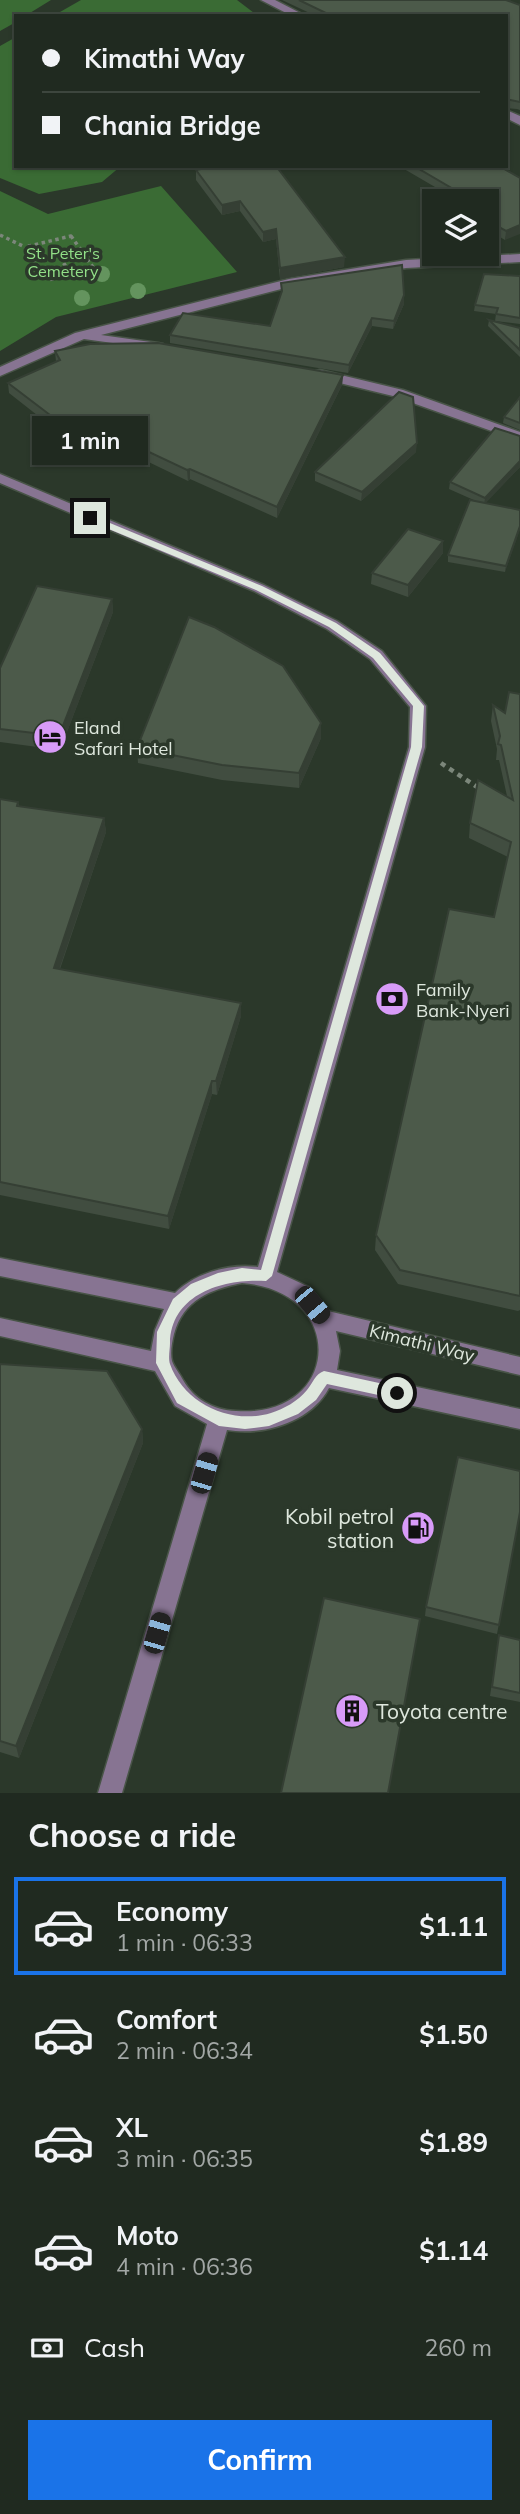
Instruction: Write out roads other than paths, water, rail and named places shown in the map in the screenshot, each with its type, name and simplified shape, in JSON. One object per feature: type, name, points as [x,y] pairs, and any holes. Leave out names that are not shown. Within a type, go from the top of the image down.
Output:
[{"type":"street","points":[[266,0],[297,14]]},
{"type":"street","points":[[0,372],[80,336],[289,282],[406,264],[520,258]]},
{"type":"street","points":[[80,336],[168,348]]},
{"type":"street","points":[[306,371],[398,393],[520,437]]},
{"type":"street","points":[[0,478],[259,588],[332,625],[376,655],[418,706],[416,747],[266,1276]]},
{"type":"street","points":[[0,1267],[178,1303]]},
{"type":"street","points":[[242,1274],[266,1276],[300,1291],[323,1319],[329,1338],[330,1357],[324,1377],[311,1395],[293,1410],[269,1420],[245,1423],[219,1420],[182,1398],[162,1363],[163,1332],[178,1303],[195,1289],[218,1278],[242,1274]]},
{"type":"street","name":"Kimathi Way","points":[[323,1319],[520,1366]]},
{"type":"street","points":[[0,1327],[162,1363]]},
{"type":"street","points":[[324,1377],[520,1419]]},
{"type":"street","points":[[110,1793],[219,1420]]},
{"type":"place","name":"Eland Safari Hotel","points":[[50,737]]},
{"type":"place","name":"Family Bank-Nyeri","points":[[392,999]]},
{"type":"place","name":"Kobil petrol station","points":[[418,1528]]},
{"type":"place","name":"Toyota centre","points":[[352,1711]]},
{"type":"park label","name":"St. Peter's Cemetery","points":[[63,262]]}]
